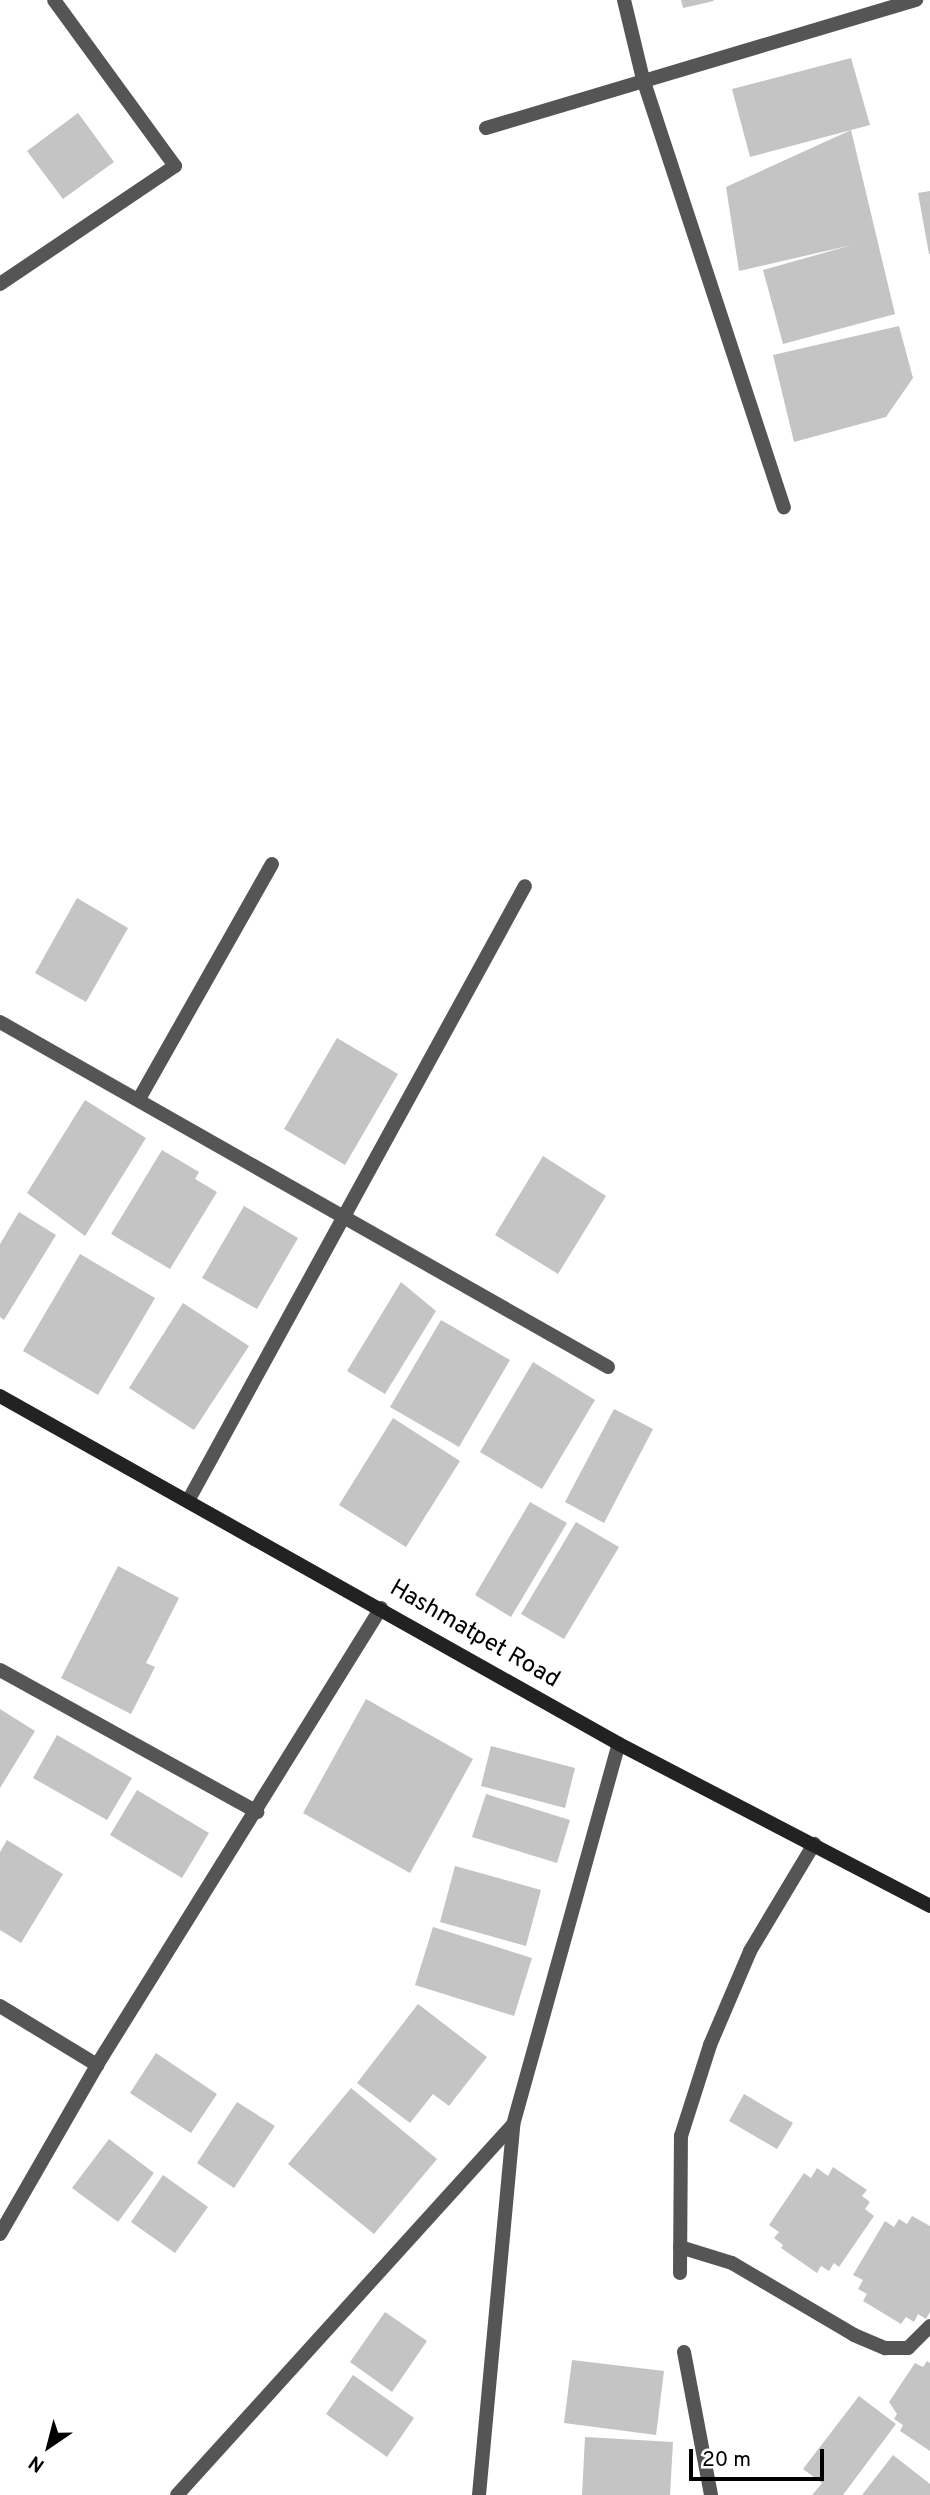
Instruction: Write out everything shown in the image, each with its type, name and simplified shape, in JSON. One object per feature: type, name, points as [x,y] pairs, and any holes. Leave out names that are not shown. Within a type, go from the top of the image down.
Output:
[{"type":"main road","name":"Hashmatpet Road","points":[[0,1396],[381,1608],[618,1744],[930,1906]]},
{"type":"street","points":[[0,284],[175,166],[54,0]]},
{"type":"street","points":[[624,0],[643,79],[784,507]]},
{"type":"street","points":[[486,128],[643,79],[916,0]]},
{"type":"street","points":[[139,1099],[272,864]]},
{"type":"street","points":[[188,1502],[525,886]]},
{"type":"street","points":[[0,1022],[608,1367]]},
{"type":"street","points":[[0,2234],[97,2065],[257,1812],[381,1608]]},
{"type":"street","points":[[0,1670],[257,1812]]},
{"type":"street","points":[[479,2495],[513,2125],[618,1744]]},
{"type":"street","points":[[680,2273],[681,2136],[710,2045],[750,1951],[814,1844]]},
{"type":"street","points":[[0,2006],[97,2065]]},
{"type":"street","points":[[177,2495],[513,2125]]},
{"type":"street","points":[[680,2246],[732,2263],[854,2335],[885,2348],[908,2348],[930,2326]]},
{"type":"street","points":[[684,2352],[711,2495]]},
{"type":"building","points":[[681,0],[713,0],[714,1],[683,8]]},
{"type":"building","points":[[851,58],[870,125],[750,157],[732,89]]},
{"type":"building","points":[[78,113],[114,162],[63,199],[27,151]]},
{"type":"building","points":[[851,130],[895,314],[783,344],[763,270],[852,245],[739,271],[726,187]]},
{"type":"building","points":[[930,191],[930,254],[929,254],[918,193]]},
{"type":"building","points":[[899,326],[913,378],[886,417],[794,442],[773,355]]},
{"type":"building","points":[[77,898],[128,928],[86,1002],[35,973]]},
{"type":"building","points":[[337,1038],[398,1074],[345,1165],[284,1129]]},
{"type":"building","points":[[85,1100],[146,1138],[85,1236],[27,1193]]},
{"type":"building","points":[[162,1150],[199,1172],[195,1179],[217,1192],[170,1269],[111,1234]]},
{"type":"building","points":[[543,1156],[606,1196],[558,1274],[495,1235]]},
{"type":"building","points":[[244,1206],[298,1238],[257,1309],[202,1278]]},
{"type":"building","points":[[19,1212],[56,1235],[4,1320],[0,1317],[0,1244]]},
{"type":"building","points":[[80,1254],[155,1298],[98,1395],[23,1351]]},
{"type":"building","points":[[401,1282],[436,1311],[385,1394],[347,1371]]},
{"type":"building","points":[[183,1303],[249,1346],[194,1430],[129,1388]]},
{"type":"building","points":[[441,1320],[510,1360],[459,1447],[390,1407]]},
{"type":"building","points":[[533,1362],[595,1400],[542,1489],[480,1452]]},
{"type":"building","points":[[614,1409],[653,1429],[604,1523],[565,1502]]},
{"type":"building","points":[[393,1418],[460,1461],[406,1547],[339,1505]]},
{"type":"building","points":[[530,1502],[567,1523],[511,1617],[475,1595]]},
{"type":"building","points":[[576,1522],[619,1547],[564,1639],[521,1614]]},
{"type":"building","points":[[118,1566],[179,1598],[146,1663],[155,1667],[131,1714],[61,1678]]},
{"type":"building","points":[[366,1699],[473,1759],[410,1873],[303,1813]]},
{"type":"building","points":[[0,1709],[35,1731],[0,1788]]},
{"type":"building","points":[[57,1735],[132,1778],[107,1820],[33,1778]]},
{"type":"building","points":[[491,1746],[575,1768],[565,1808],[481,1786]]},
{"type":"building","points":[[137,1790],[209,1833],[182,1878],[110,1835]]},
{"type":"building","points":[[486,1794],[570,1820],[557,1863],[472,1837]]},
{"type":"building","points":[[7,1840],[63,1874],[21,1943],[0,1930],[0,1852]]},
{"type":"building","points":[[455,1866],[541,1890],[526,1946],[440,1922]]},
{"type":"building","points":[[433,1927],[532,1958],[514,2016],[415,1985]]},
{"type":"building","points":[[418,2004],[487,2057],[449,2106],[433,2094],[410,2123],[357,2083]]},
{"type":"building","points":[[156,2053],[217,2094],[191,2133],[130,2093]]},
{"type":"building","points":[[351,2088],[437,2159],[374,2234],[288,2164]]},
{"type":"building","points":[[744,2094],[793,2123],[777,2149],[729,2121]]},
{"type":"building","points":[[237,2102],[275,2126],[234,2188],[197,2163]]},
{"type":"building","points":[[109,2139],[154,2173],[118,2222],[72,2188]]},
{"type":"building","points":[[833,2167],[867,2190],[862,2196],[870,2202],[865,2209],[874,2216],[839,2267],[834,2263],[829,2271],[821,2266],[817,2273],[781,2248],[783,2245],[774,2238],[779,2232],[769,2225],[804,2173],[811,2178],[817,2168],[828,2176]]},
{"type":"building","points":[[163,2175],[208,2207],[175,2253],[131,2222]]},
{"type":"building","points":[[912,2216],[930,2226],[930,2312],[926,2319],[918,2314],[914,2322],[906,2317],[901,2324],[863,2301],[867,2294],[858,2289],[863,2280],[853,2275],[885,2221],[894,2227],[899,2219],[907,2224]]},
{"type":"building","points":[[385,2312],[427,2341],[392,2392],[350,2362]]},
{"type":"building","points":[[572,2360],[664,2371],[656,2435],[564,2423]]},
{"type":"building","points":[[927,2361],[930,2363],[930,2451],[900,2431],[903,2425],[894,2419],[897,2414],[889,2402],[915,2363],[923,2367]]},
{"type":"building","points":[[353,2375],[414,2418],[387,2457],[326,2414]]},
{"type":"building","points":[[859,2396],[896,2424],[843,2495],[812,2495],[822,2483],[803,2469]]},
{"type":"building","points":[[585,2437],[673,2442],[670,2495],[582,2495]]},
{"type":"building","points":[[893,2455],[930,2484],[930,2495],[862,2495]]}]
